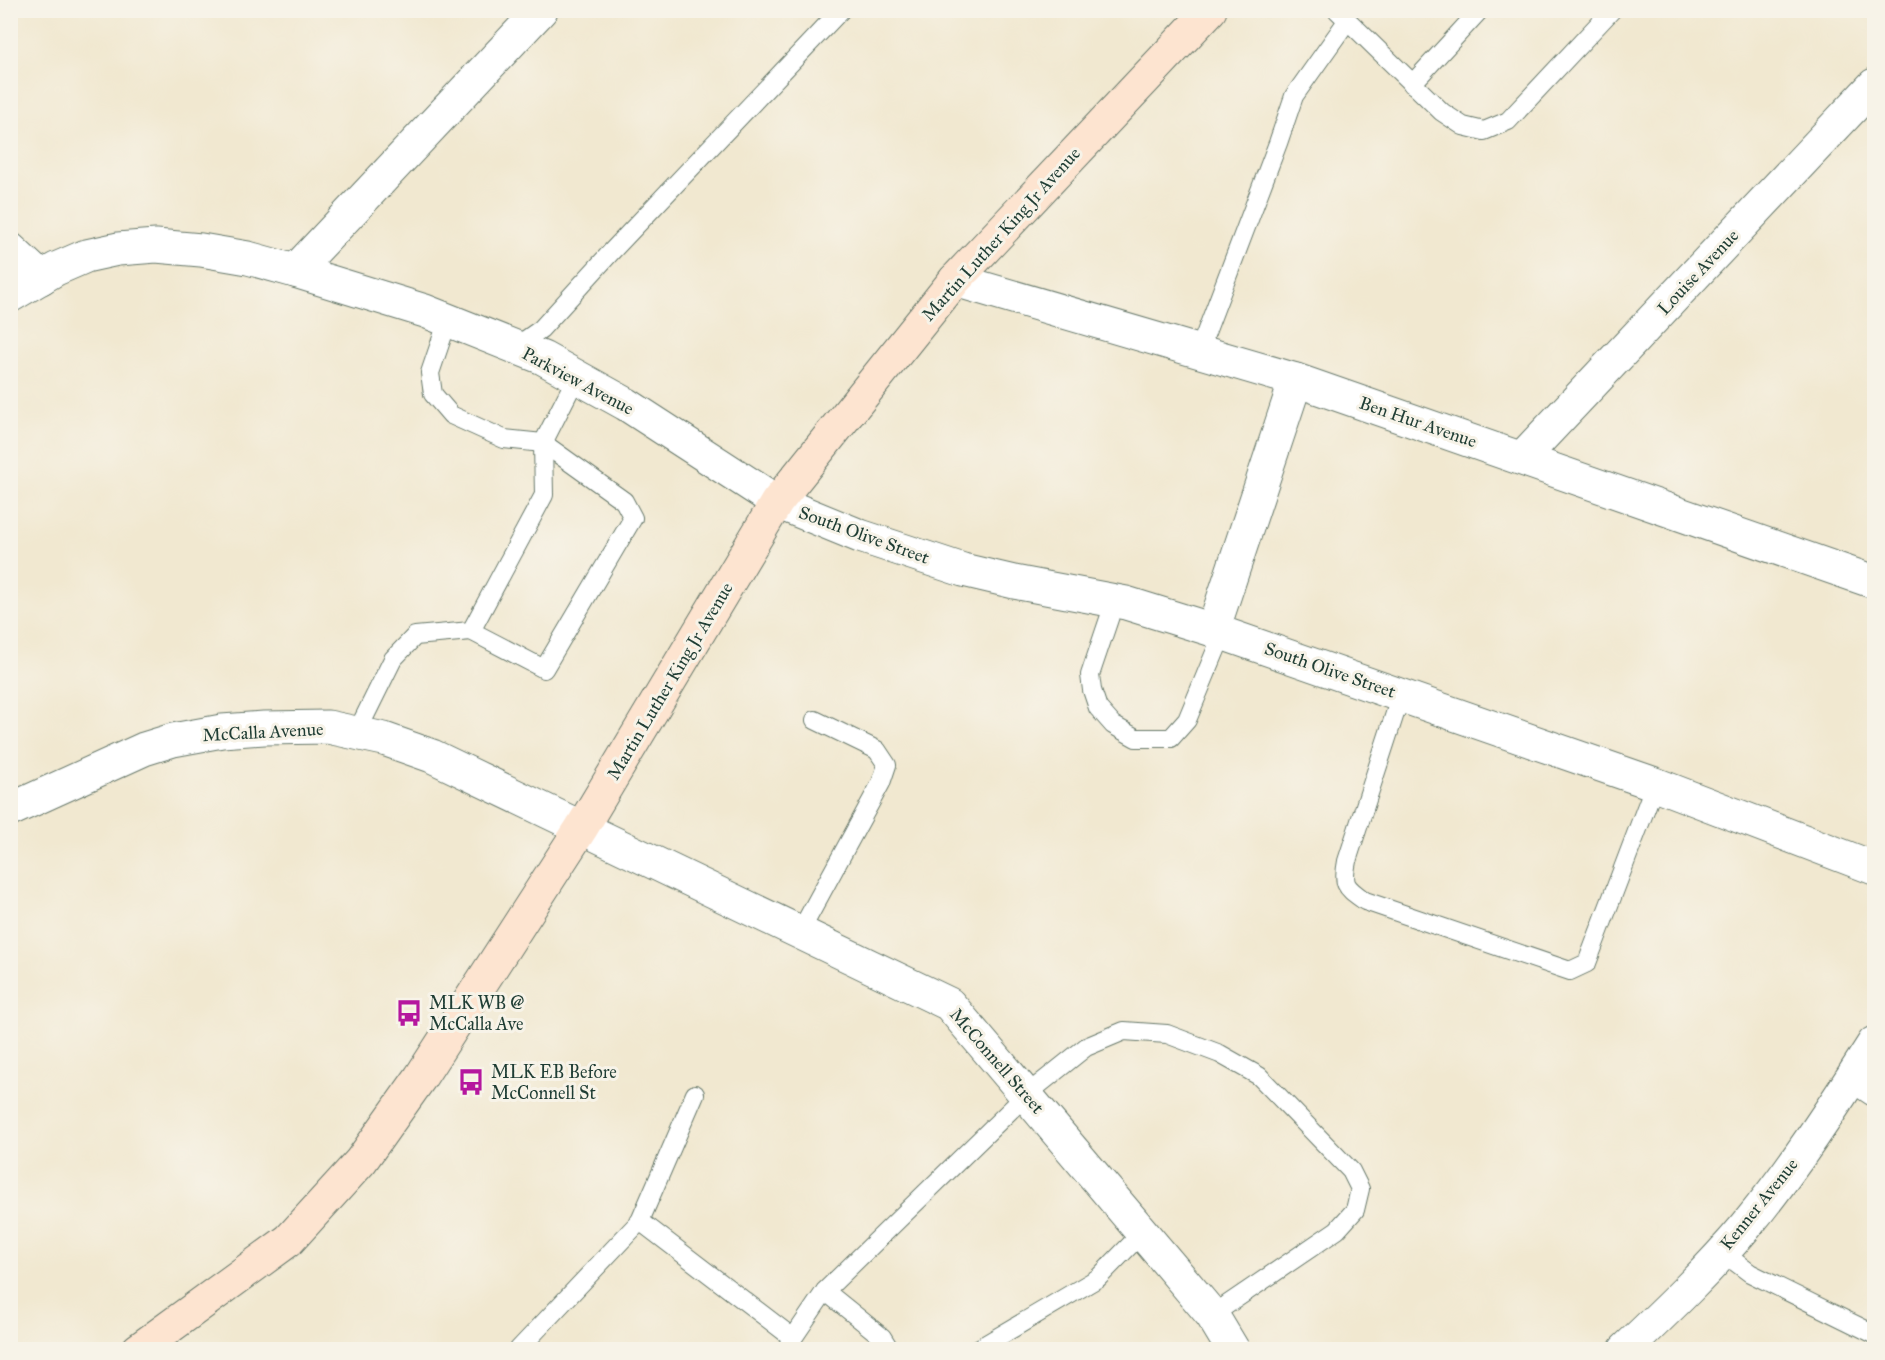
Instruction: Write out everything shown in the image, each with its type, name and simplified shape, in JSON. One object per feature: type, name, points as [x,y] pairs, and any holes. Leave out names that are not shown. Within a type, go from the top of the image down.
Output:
[{"type":"main road","name":"Martin Luther King Jr Avenue","points":[[147,1347],[289,1240],[361,1161],[420,1078],[582,827],[777,502],[955,280],[1210,10]]},
{"type":"street","points":[[295,271],[541,10]]},
{"type":"street","name":"Louise Avenue","points":[[1522,458],[1875,85]]},
{"type":"street","name":"Parkview Avenue","points":[[10,296],[56,269],[86,256],[118,249],[156,246],[201,250],[248,258],[425,311],[543,358],[627,404],[777,502]]},
{"type":"street","points":[[10,249],[41,278]]},
{"type":"street","name":"Ben Hur Avenue","points":[[955,280],[1296,380],[1875,582]]},
{"type":"street","points":[[1218,631],[1296,380]]},
{"type":"street","name":"South Olive Street","points":[[777,502],[860,536],[963,570],[1115,601],[1218,631],[1655,784],[1875,868]]},
{"type":"street","name":"McCalla Avenue","points":[[10,810],[144,749],[173,740],[222,731],[328,727],[384,739],[432,756],[582,827]]},
{"type":"street","name":"McConnell Street","points":[[582,827],[950,1004],[1212,1315],[1233,1350]]},
{"type":"street","name":"Kenner Avenue","points":[[1625,1350],[1722,1252],[1752,1217],[1818,1129],[1862,1090],[1875,1043]]},
{"type":"lane","points":[[514,348],[541,328],[841,10]]},
{"type":"lane","points":[[1412,84],[1480,10]]},
{"type":"lane","points":[[1199,351],[1294,96],[1342,16],[1442,112],[1463,126],[1484,131],[1508,121],[1612,10]]},
{"type":"lane","points":[[357,732],[393,659],[415,636],[471,631],[544,669],[633,518],[624,501],[543,443],[504,439],[451,415],[433,394],[430,373],[448,320]]},
{"type":"lane","points":[[471,631],[544,495],[543,443],[577,376]]},
{"type":"lane","points":[[1115,601],[1090,675],[1092,690],[1098,708],[1113,725],[1136,738],[1171,738],[1187,720],[1218,631]]},
{"type":"lane","points":[[1401,695],[1344,876],[1348,888],[1365,901],[1570,971],[1587,963],[1655,784]]},
{"type":"lane","points":[[800,932],[881,783],[887,765],[877,750],[815,720]]},
{"type":"lane","points":[[640,1221],[789,1344],[825,1291],[1026,1095],[1086,1047],[1124,1031],[1167,1034],[1220,1054],[1259,1076],[1351,1171],[1360,1189],[1356,1210],[1337,1230],[1212,1315]]},
{"type":"lane","points":[[518,1350],[640,1221],[695,1094]]},
{"type":"lane","points":[[976,1350],[1098,1278],[1142,1233]]},
{"type":"lane","points":[[1722,1252],[1750,1273],[1875,1334]]},
{"type":"lane","points":[[825,1291],[882,1336],[890,1350]]},
{"type":"place","name":"MLK WB @ McCalla Ave","points":[[409,1013]]},
{"type":"place","name":"MLK EB Before McConnell St","points":[[471,1082]]}]
